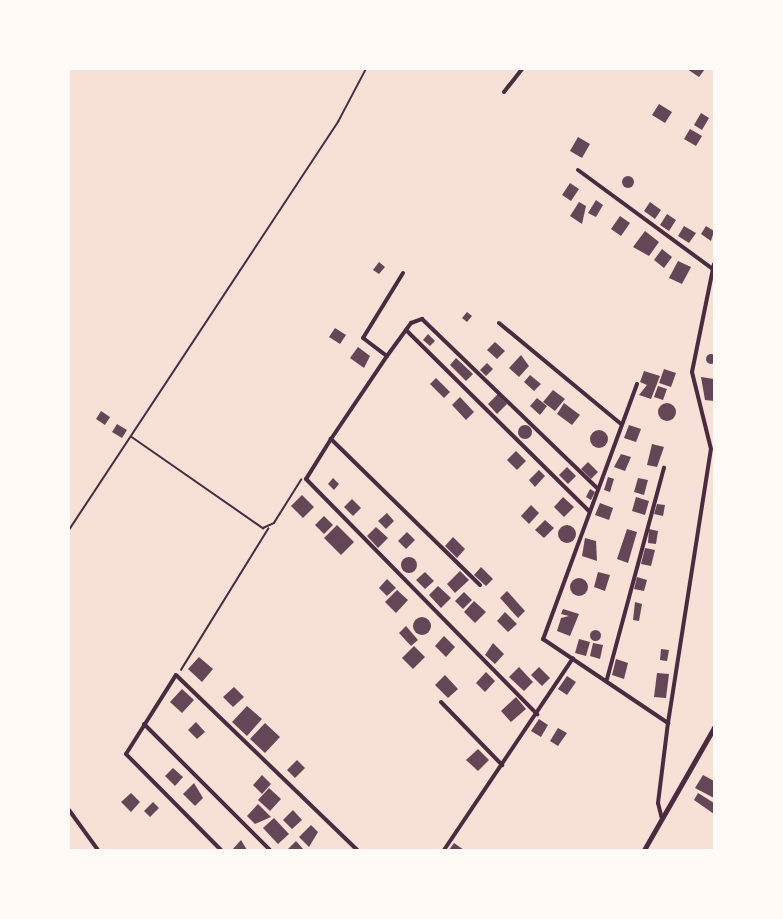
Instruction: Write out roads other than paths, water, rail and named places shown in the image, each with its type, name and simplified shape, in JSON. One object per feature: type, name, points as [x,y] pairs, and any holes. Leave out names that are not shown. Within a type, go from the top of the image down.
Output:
[{"type":"street","points":[[504,92],[522,69]]},
{"type":"street","points":[[578,170],[713,269]]},
{"type":"street","points":[[662,819],[658,803],[668,723],[711,449],[692,372],[714,264]]},
{"type":"street","points":[[387,356],[362,335],[403,273]]},
{"type":"street","points":[[537,714],[304,476],[406,330],[414,320],[422,319],[597,488]]},
{"type":"street","points":[[499,323],[621,424]]},
{"type":"street","points":[[406,330],[589,511]]},
{"type":"street","points":[[637,384],[543,635],[545,643],[607,679],[668,723]]},
{"type":"street","points":[[331,439],[480,585]]},
{"type":"street","points":[[607,679],[664,468]]},
{"type":"street","points":[[444,850],[573,658]]},
{"type":"street","points":[[221,850],[126,754],[179,675],[357,850]]},
{"type":"street","points":[[441,702],[502,765]]},
{"type":"street","points":[[144,724],[270,850]]},
{"type":"street","points":[[644,850],[714,728]]},
{"type":"street","points":[[69,810],[98,850]]}]
